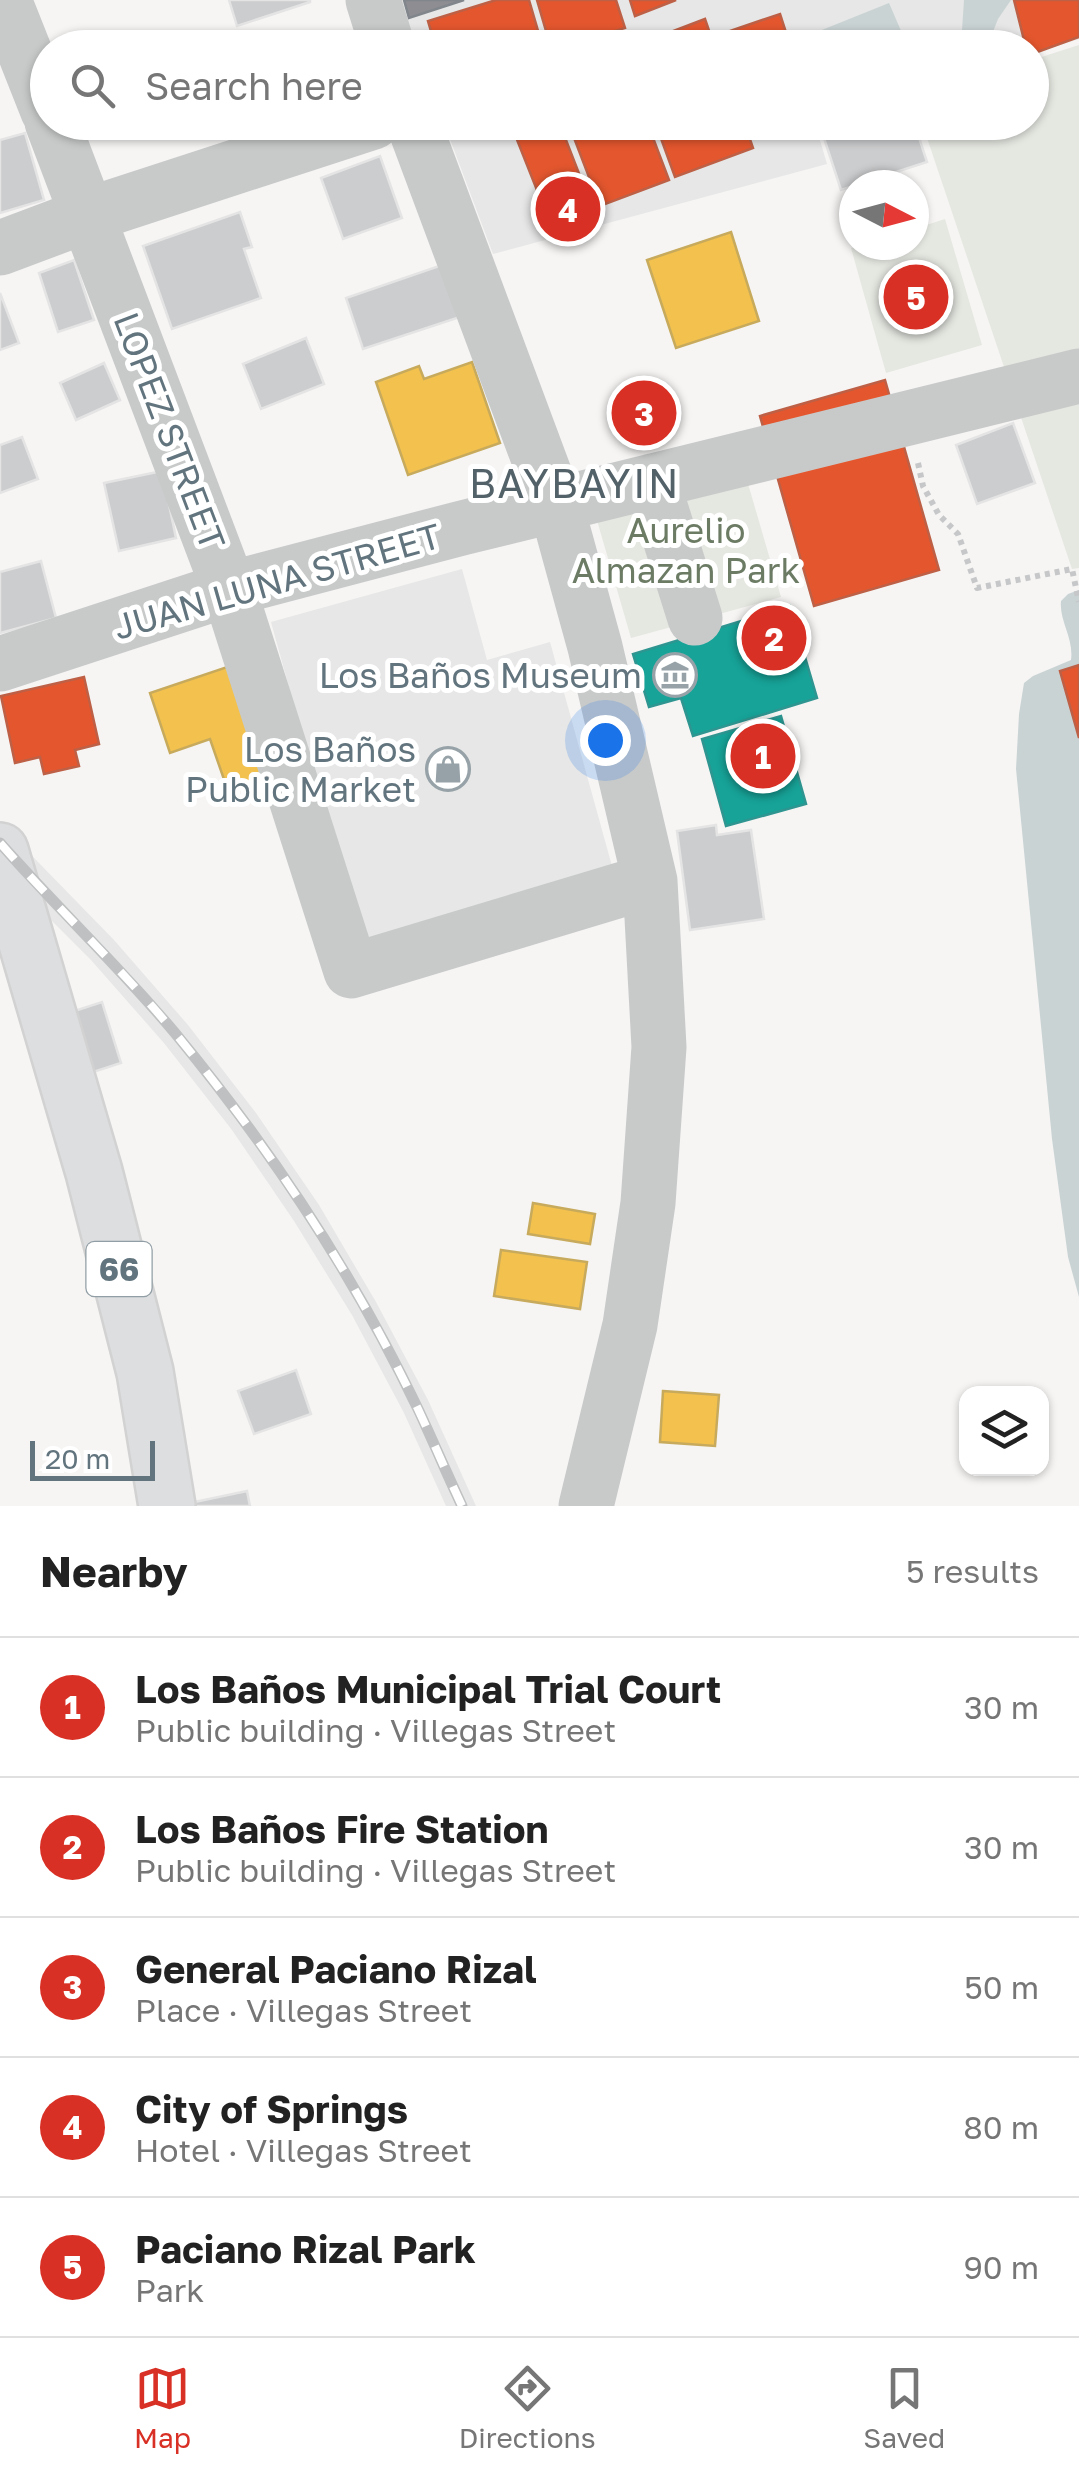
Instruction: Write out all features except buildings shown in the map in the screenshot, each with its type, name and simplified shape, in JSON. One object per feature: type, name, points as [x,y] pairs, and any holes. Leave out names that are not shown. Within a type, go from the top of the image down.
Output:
[{"type":"main road","points":[[0,851],[54,1036]]},
{"type":"main road","points":[[0,987],[54,1036]]},
{"type":"main road","name":"66","points":[[54,1036],[146,1372],[167,1506]]},
{"type":"street","points":[[4,0],[30,66]]},
{"type":"street","points":[[373,0],[382,30]]},
{"type":"street","name":"LOPEZ STREET","points":[[59,140],[229,589],[351,971],[650,881]]},
{"type":"street","points":[[0,248],[88,214],[317,140]]},
{"type":"street","points":[[420,140],[556,504],[595,647],[650,881],[659,1047],[648,1203],[630,1325],[586,1506]]},
{"type":"street","name":"JUAN LUNA STREET","points":[[0,664],[229,589],[1079,376]]},
{"type":"street","points":[[652,481],[695,618]]},
{"type":"path","points":[[908,418],[923,486],[939,515],[958,534],[976,588],[1072,569],[1079,602]]},
{"type":"shaded area","points":[[397,0],[1079,0],[1079,39],[1049,49],[1049,30],[409,30]]},
{"type":"shaded area","points":[[964,0],[1011,0],[994,30],[962,30]]},
{"type":"shaded area","points":[[889,3],[901,30],[822,30]]},
{"type":"shaded area","points":[[450,140],[820,140],[827,164],[493,254]]},
{"type":"shaded area","name":"Los Baños Public Market","points":[[462,569],[487,660],[550,642],[615,877],[361,948],[271,622]]},
{"type":"shaded area","points":[[1079,590],[1079,1297],[1068,1257],[1052,1139],[1016,769],[1024,683],[1071,660],[1061,601]]},
{"type":"shaded area","points":[[0,823],[114,940],[188,1025],[256,1113],[319,1205],[376,1302],[428,1400],[476,1506],[446,1506],[404,1413],[352,1315],[232,1130],[164,1043],[91,960],[0,869]]},
{"type":"green space","points":[[1079,45],[1079,568],[1072,569],[928,140],[1049,140],[1049,55]]},
{"type":"green space","points":[[945,219],[982,345],[886,373],[854,260],[929,260],[929,224]]},
{"type":"green space","name":"Aurelio Almazan Park","points":[[742,463],[781,597],[631,638],[592,503]]},
{"type":"railway","points":[[0,843],[175,1033],[277,1167],[338,1261],[393,1359],[462,1506]]},
{"type":"place","name":"City of Springs","points":[[568,209]]},
{"type":"place","name":"Paciano Rizal Park","points":[[916,297]]},
{"type":"place","name":"General Paciano Rizal","points":[[644,413]]},
{"type":"place","name":"Los Baños Fire Station","points":[[774,638]]},
{"type":"place","name":"Los Baños Museum","points":[[675,675]]},
{"type":"place","name":"Los Baños Municipal Trial Court","points":[[763,756]]},
{"type":"place","name":"Los Baños Public Market","points":[[448,769]]},
{"type":"district","name":"BAYBAYIN","points":[[575,483]]}]
